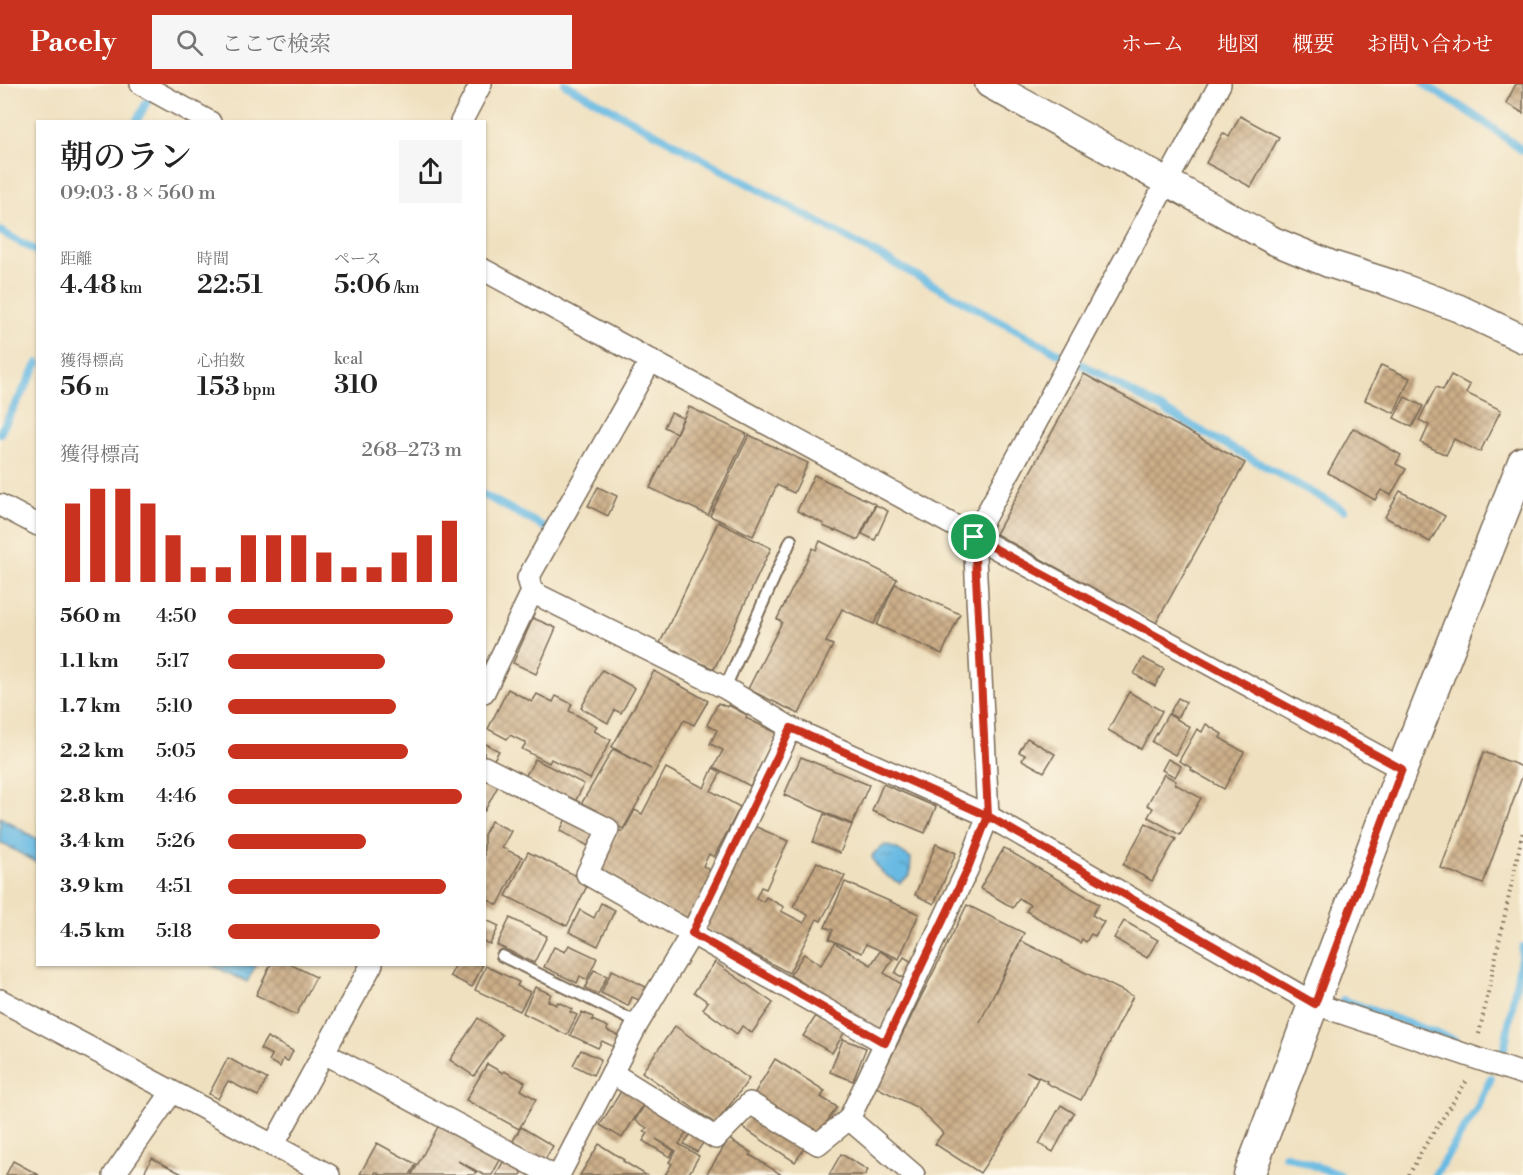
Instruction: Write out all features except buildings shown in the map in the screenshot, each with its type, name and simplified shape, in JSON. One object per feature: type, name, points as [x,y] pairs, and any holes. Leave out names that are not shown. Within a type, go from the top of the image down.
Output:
[{"type":"main road","points":[[1249,1175],[1402,769],[1523,462]]},
{"type":"street","points":[[141,84],[206,120]]},
{"type":"street","points":[[462,120],[481,84]]},
{"type":"street","points":[[988,84],[1274,241],[1330,264],[1458,308],[1523,339]]},
{"type":"street","points":[[612,1072],[716,1138],[750,1103],[818,1144],[849,1119],[968,868],[988,816],[974,537],[1220,84]]},
{"type":"street","points":[[486,271],[1402,769]]},
{"type":"street","points":[[486,688],[532,592],[528,578],[651,360]]},
{"type":"street","points":[[0,505],[36,524]]},
{"type":"street","points":[[532,592],[725,688],[791,728],[988,816],[1315,1004],[1523,1074]]},
{"type":"street","points":[[559,1175],[638,1023],[692,933],[791,728]]},
{"type":"street","points":[[486,768],[608,829],[587,874],[885,1043]]},
{"type":"street","points":[[273,1146],[371,966]]},
{"type":"street","points":[[0,1000],[329,1175]]},
{"type":"street","points":[[324,1053],[552,1175]]},
{"type":"street","points":[[114,1175],[172,1092]]},
{"type":"street","points":[[849,1119],[914,1175]]},
{"type":"lane","points":[[725,688],[791,540]]},
{"type":"lane","points":[[502,956],[638,1023]]},
{"type":"path","points":[[1409,1175],[1424,1147],[1470,1077],[1523,831]]},
{"type":"water","points":[[0,817],[36,838],[36,862],[0,842]]},
{"type":"water","points":[[885,845],[911,858],[910,875],[900,883],[883,873],[872,856]]},
{"type":"water","points":[[213,966],[255,966],[247,982]]},
{"type":"waterway","points":[[565,84],[1060,354]]},
{"type":"waterway","points":[[1424,84],[1483,121],[1523,151]]},
{"type":"waterway","points":[[137,120],[150,96]]},
{"type":"waterway","points":[[0,231],[36,251]]},
{"type":"waterway","points":[[1077,362],[1344,510]]},
{"type":"waterway","points":[[0,433],[36,367]]},
{"type":"waterway","points":[[486,496],[546,528]]},
{"type":"waterway","points":[[1500,1057],[1505,1045],[1523,947]]},
{"type":"waterway","points":[[1343,1000],[1455,1040]]},
{"type":"waterway","points":[[1435,1175],[1477,1109],[1491,1078]]},
{"type":"waterway","points":[[1285,1155],[1340,1175]]},
{"type":"route","points":[[974,537],[988,816],[791,728],[692,933],[885,1043],[968,868],[988,816],[1315,1004],[1402,769],[974,537]]}]
